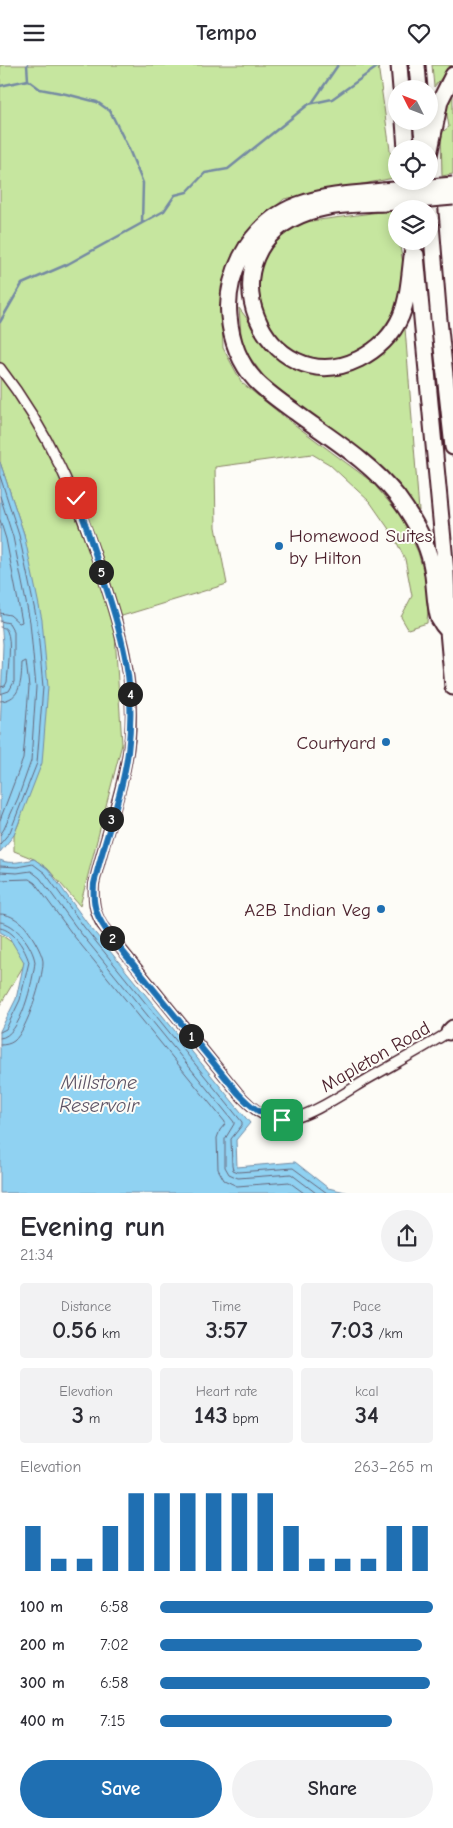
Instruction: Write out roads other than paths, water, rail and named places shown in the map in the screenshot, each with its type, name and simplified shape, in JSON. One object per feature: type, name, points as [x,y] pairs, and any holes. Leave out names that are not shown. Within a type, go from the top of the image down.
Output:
[{"type":"highway","points":[[399,65],[400,80]]},
{"type":"highway","points":[[417,65],[418,80]]},
{"type":"highway","points":[[432,140],[440,101],[453,75]]},
{"type":"highway","points":[[413,250],[405,303],[400,316],[385,340],[366,356],[331,367],[311,365],[290,357],[277,348],[261,329],[253,308],[250,293],[250,279],[254,262],[262,246],[273,233],[288,221],[308,212],[335,206],[453,185]]},
{"type":"highway","points":[[428,190],[439,320],[453,447]]},
{"type":"highway","points":[[448,631],[439,619],[431,562],[410,514],[385,482],[369,467],[277,399],[256,381],[241,358],[231,333],[228,309],[235,271],[251,239],[270,220],[283,211],[303,202],[343,194],[383,197],[453,197]]},
{"type":"highway","points":[[415,250],[446,572],[448,631],[453,687]]},
{"type":"street","name":"Mapleton Road","points":[[0,368],[53,449],[72,490],[87,528],[119,627],[128,665],[131,715],[128,753],[94,884],[96,913],[102,925],[238,1093],[256,1110],[274,1118],[282,1120],[300,1117],[452,1030]]},
{"type":"water","points":[[0,462],[24,534],[42,620],[48,687],[42,763],[14,835],[0,852],[0,736],[3,644],[0,608]]},
{"type":"water","name":"Millstone Reservoir","points":[[34,859],[48,869],[87,923],[250,1123],[236,1140],[237,1167],[295,1162],[328,1188],[350,1193],[0,1193],[0,1031],[16,999],[24,962],[9,937],[0,932],[0,860],[21,862]]},
{"type":"waterway","points":[[27,65],[28,80],[40,89],[97,102],[110,111],[143,183],[142,222]]},
{"type":"waterway","points":[[312,103],[338,65]]},
{"type":"waterway","points":[[0,322],[22,284],[68,264],[164,211],[175,195],[187,192],[205,173],[228,169],[309,104],[332,99],[380,65]]},
{"type":"waterway","points":[[0,86],[28,80]]},
{"type":"place","name":"Homewood Suites by Hilton","points":[[279,546]]},
{"type":"place","name":"Courtyard","points":[[386,742]]},
{"type":"place","name":"A2B Indian Veg","points":[[381,909]]}]
